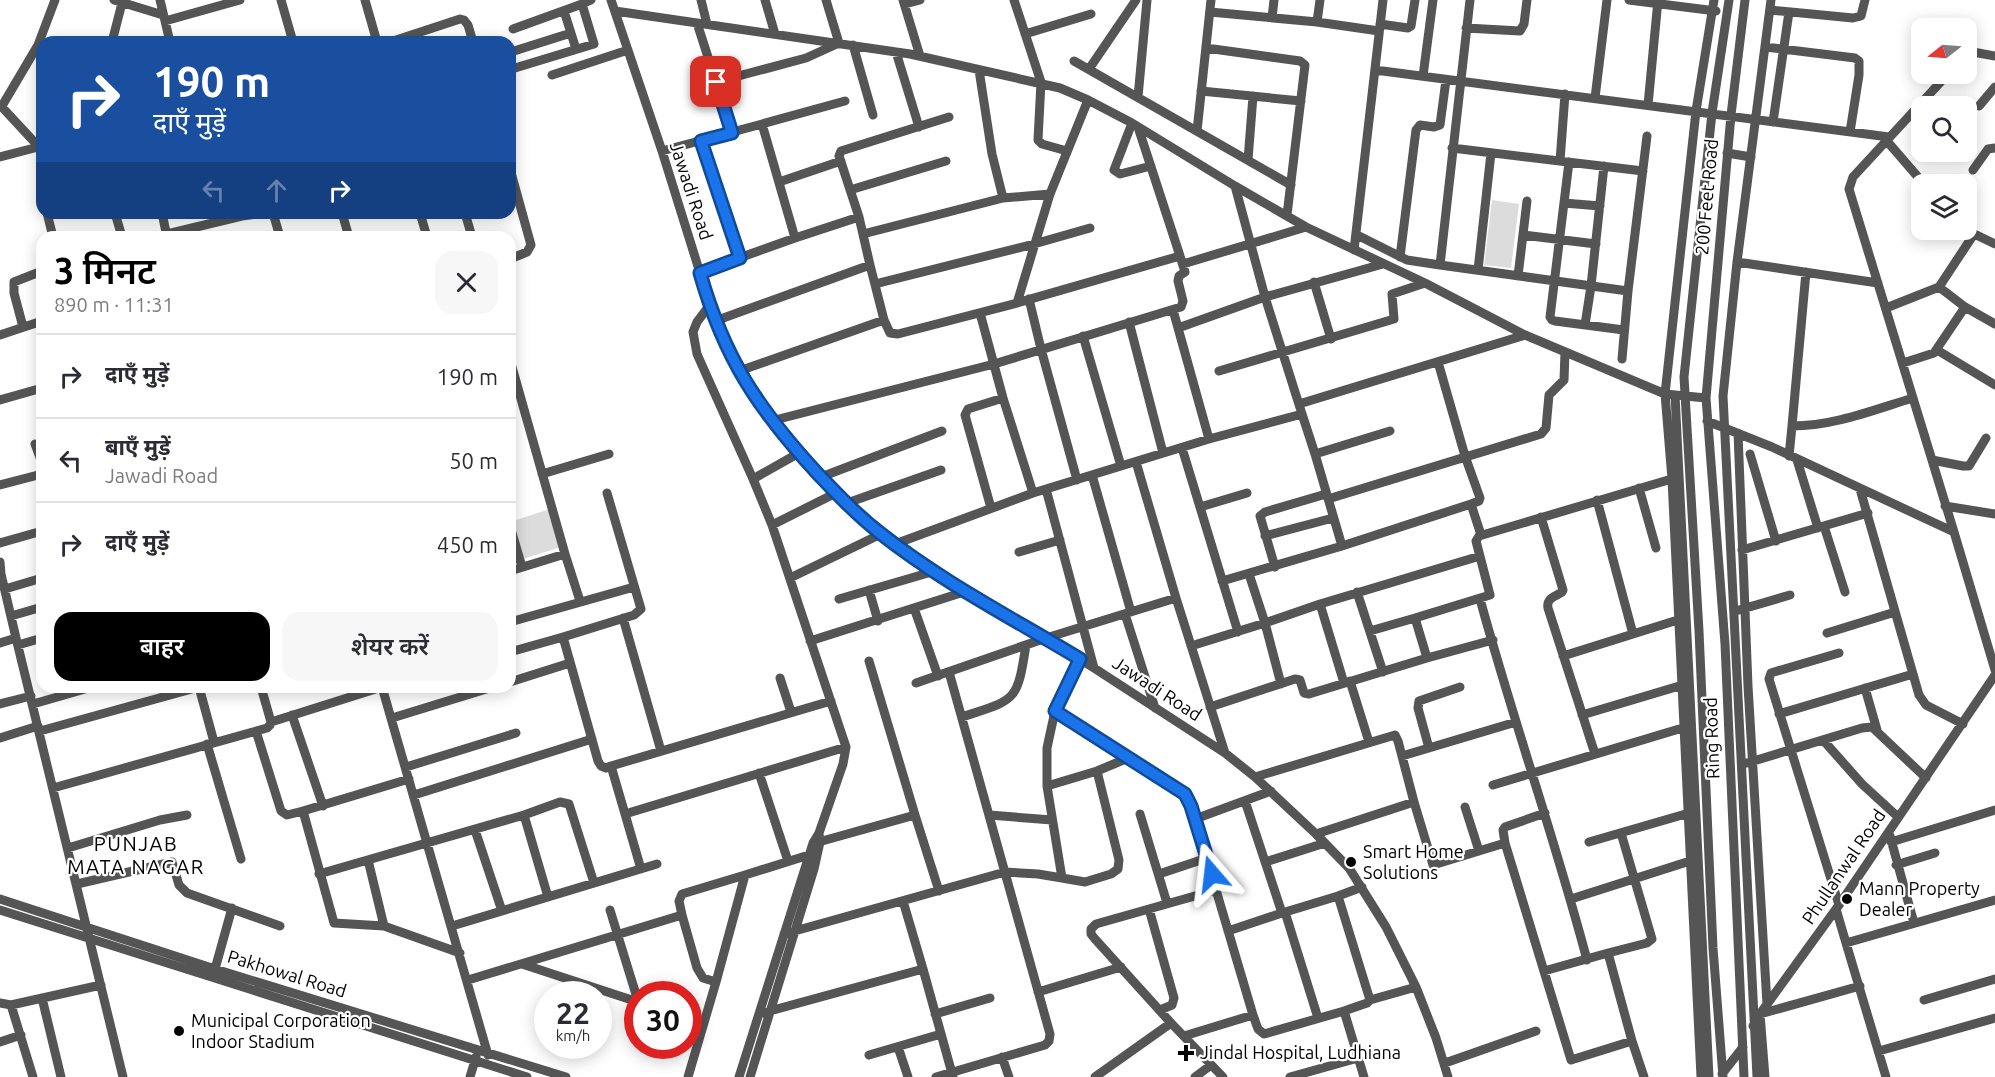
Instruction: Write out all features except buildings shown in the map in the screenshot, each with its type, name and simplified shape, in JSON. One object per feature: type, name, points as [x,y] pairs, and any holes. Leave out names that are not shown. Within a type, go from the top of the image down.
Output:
[{"type":"street","points":[[41,36],[55,0]]},
{"type":"street","points":[[160,0],[168,36]]},
{"type":"street","points":[[113,36],[118,1],[164,18],[240,0]]},
{"type":"street","points":[[281,0],[291,36]]},
{"type":"street","points":[[365,0],[374,36]]},
{"type":"street","points":[[513,29],[591,0]]},
{"type":"street","name":"Jawadi Road","points":[[611,0],[662,151],[709,306],[739,371],[771,421],[836,493],[895,544],[967,591],[1080,659],[1225,753],[1271,791],[1316,834],[1349,868],[1386,927],[1416,987],[1448,1077]]},
{"type":"street","points":[[701,0],[702,23],[716,82],[732,133]]},
{"type":"street","points":[[765,0],[775,34]]},
{"type":"street","points":[[826,0],[839,43]]},
{"type":"street","points":[[920,0],[904,2],[920,56]]},
{"type":"street","points":[[1014,0],[1041,82],[1038,140],[1042,144],[1067,151]]},
{"type":"street","points":[[1089,69],[1136,0]]},
{"type":"street","points":[[1138,97],[1147,0]]},
{"type":"street","points":[[1197,131],[1211,0]]},
{"type":"street","points":[[1272,18],[1274,0]]},
{"type":"street","points":[[1317,22],[1320,0]]},
{"type":"street","points":[[1354,250],[1383,0]]},
{"type":"street","points":[[1210,12],[1379,28],[1403,28],[1411,26],[1414,0]]},
{"type":"street","points":[[1423,76],[1433,0]]},
{"type":"street","points":[[1440,265],[1470,0]]},
{"type":"street","points":[[1466,28],[1520,31],[1524,24],[1527,0]]},
{"type":"street","points":[[1595,98],[1607,0]]},
{"type":"street","points":[[1629,0],[1727,13]]},
{"type":"street","points":[[1709,1077],[1688,727],[1676,478],[1675,395],[1696,111],[1714,0]]},
{"type":"street","points":[[1722,1076],[1713,948],[1700,642],[1675,395],[1684,362],[1712,113],[1729,0]]},
{"type":"street","name":"200 Feet Road","points":[[1706,398],[1727,153],[1745,0]]},
{"type":"street","points":[[1767,1004],[1752,762],[1734,612],[1723,396],[1737,262],[1770,5],[1789,12],[1853,18],[1861,16],[1865,0]]},
{"type":"street","points":[[1648,105],[1657,2]]},
{"type":"street","points":[[516,68],[594,44],[582,4]]},
{"type":"street","points":[[564,11],[576,50]]},
{"type":"street","points":[[615,11],[920,56],[1041,82],[1067,90],[1135,125],[1306,227],[1425,283],[1525,335],[1675,395],[1706,398]]},
{"type":"street","points":[[1773,122],[1789,12]]},
{"type":"street","points":[[1025,34],[1091,15]]},
{"type":"street","points":[[421,36],[460,19],[468,25],[471,36]]},
{"type":"street","points":[[516,50],[571,33]]},
{"type":"street","points":[[716,82],[806,58],[839,43]]},
{"type":"street","points":[[853,45],[873,115]]},
{"type":"street","points":[[1765,47],[1855,58],[1859,61],[1860,75],[1850,132]]},
{"type":"street","points":[[36,48],[1,105],[36,143]]},
{"type":"street","points":[[1206,48],[1303,62],[1306,69],[1287,215]]},
{"type":"street","points":[[552,75],[628,50]]},
{"type":"street","points":[[896,52],[919,126]]},
{"type":"street","points":[[1977,53],[1995,56]]},
{"type":"street","points":[[1074,61],[1291,185]]},
{"type":"street","points":[[979,70],[992,154],[1003,198]]},
{"type":"street","points":[[1375,70],[1731,115],[1888,139],[1914,174]]},
{"type":"street","points":[[1400,257],[1416,130],[1420,126],[1434,127],[1440,124],[1446,80]]},
{"type":"street","points":[[1939,84],[1853,177],[1849,189],[1945,506],[1992,648],[1995,670]]},
{"type":"street","points":[[1979,106],[1995,87]]},
{"type":"street","points":[[1201,91],[1301,101]]},
{"type":"street","points":[[1565,94],[1564,203],[1551,312],[1552,320],[1624,330]]},
{"type":"street","points":[[1248,160],[1253,96]]},
{"type":"street","points":[[1017,303],[1050,194],[1088,100]]},
{"type":"street","points":[[662,151],[845,101]]},
{"type":"street","points":[[949,117],[843,149],[840,154],[859,218],[884,320],[892,334],[1306,227]]},
{"type":"street","points":[[762,124],[795,238]]},
{"type":"street","points":[[771,421],[994,364],[1181,307],[1184,303],[1178,281],[1179,276],[1185,272],[1182,260],[1135,125]]},
{"type":"street","points":[[1135,125],[1114,170],[1120,174],[1151,166]]},
{"type":"street","points":[[1622,359],[1647,136]]},
{"type":"street","points":[[701,141],[740,258]]},
{"type":"street","points":[[0,157],[36,148]]},
{"type":"street","points":[[1452,148],[1642,171]]},
{"type":"street","points":[[1973,170],[1988,149],[1995,148]]},
{"type":"street","points":[[1478,270],[1491,153]]},
{"type":"street","points":[[1727,153],[1751,157]]},
{"type":"street","points":[[779,182],[841,161]]},
{"type":"street","points":[[850,190],[946,161]]},
{"type":"street","points":[[1585,325],[1604,166]]},
{"type":"street","points":[[1235,186],[1265,297],[1342,546]]},
{"type":"street","points":[[516,191],[531,244],[527,252],[516,257]]},
{"type":"street","points":[[863,234],[1003,198],[1050,194]]},
{"type":"street","points":[[1518,276],[1527,201]]},
{"type":"street","points":[[1564,203],[1600,206]]},
{"type":"street","points":[[700,273],[795,238],[859,218]]},
{"type":"street","points":[[186,231],[231,219]]},
{"type":"street","points":[[875,284],[1090,228]]},
{"type":"street","points":[[1357,235],[1415,262],[1628,291]]},
{"type":"street","points":[[1523,235],[1596,244]]},
{"type":"street","points":[[1977,235],[1995,244]]},
{"type":"street","points":[[1886,308],[1939,287],[1965,240]]},
{"type":"street","points":[[1737,262],[1878,283]]},
{"type":"street","points":[[1178,328],[1265,297],[1383,264]]},
{"type":"street","points":[[715,321],[870,265]]},
{"type":"street","points":[[1806,272],[1792,426],[1793,458],[1845,592]]},
{"type":"street","points":[[23,327],[14,293],[14,282],[36,273]]},
{"type":"street","points":[[1314,282],[1331,339]]},
{"type":"street","points":[[1219,371],[1394,319],[1392,294],[1425,283]]},
{"type":"street","points":[[1939,287],[1965,307],[1995,324]]},
{"type":"street","points":[[1029,299],[1077,480]]},
{"type":"street","points":[[709,306],[694,328],[694,344],[701,365],[772,525],[846,747],[843,764],[784,934],[739,1077]]},
{"type":"street","points":[[1903,363],[1929,355],[1937,350],[1965,307]]},
{"type":"street","points":[[1173,310],[1209,440]]},
{"type":"street","points":[[980,313],[1003,398],[1033,493]]},
{"type":"street","points":[[739,371],[884,320]]},
{"type":"street","points":[[1129,322],[1163,453]]},
{"type":"street","points":[[0,334],[36,323]]},
{"type":"street","points":[[895,544],[1033,493],[1209,440],[1438,362],[1525,335]]},
{"type":"street","points":[[1083,336],[1121,466]]},
{"type":"street","points":[[1937,350],[1994,383]]},
{"type":"street","points":[[1275,567],[1260,520],[1262,513],[1538,436],[1544,432],[1548,395],[1564,380],[1565,352]]},
{"type":"street","points":[[1222,581],[1342,546],[1480,500],[1438,362]]},
{"type":"street","points":[[0,400],[36,390]]},
{"type":"street","points":[[516,393],[580,601]]},
{"type":"street","points":[[991,508],[965,414],[968,409],[1003,398]]},
{"type":"street","name":"Ring Road","points":[[1706,398],[1725,644],[1744,1077]]},
{"type":"street","points":[[1792,426],[1814,426],[1833,422],[1913,398]]},
{"type":"street","points":[[1707,421],[1772,447],[1954,532]]},
{"type":"street","points":[[1315,454],[1390,431]]},
{"type":"street","points":[[821,477],[942,432]]},
{"type":"street","points":[[1738,433],[1745,608],[1741,765],[1757,1077]]},
{"type":"street","points":[[1932,460],[1969,465],[1986,438]]},
{"type":"street","points":[[1738,459],[1772,447]]},
{"type":"street","points":[[1182,448],[1238,632]]},
{"type":"street","points":[[753,479],[799,453]]},
{"type":"street","points":[[542,474],[609,454]]},
{"type":"street","points":[[1750,454],[1776,541]]},
{"type":"street","points":[[1136,462],[1225,753]]},
{"type":"street","points":[[847,503],[941,470]]},
{"type":"street","points":[[1092,475],[1155,708]]},
{"type":"street","points":[[0,485],[36,476]]},
{"type":"street","points":[[1370,631],[1490,596],[1476,541],[1481,535],[1676,478]]},
{"type":"street","points":[[1639,488],[1656,548]]},
{"type":"street","points":[[1046,489],[1094,668]]},
{"type":"street","points":[[1860,489],[1919,695],[1926,705],[1963,724]]},
{"type":"street","points":[[772,525],[836,493]]},
{"type":"street","points":[[1200,507],[1246,493]]},
{"type":"street","points":[[516,649],[636,614],[641,609],[607,494]]},
{"type":"street","points":[[1597,501],[1633,634]]},
{"type":"street","points":[[1471,504],[1481,535]]},
{"type":"street","points":[[1945,506],[1995,514]]},
{"type":"street","points":[[1742,550],[1868,513]]},
{"type":"street","points":[[1541,517],[1563,590],[1550,599],[1547,605],[1595,754]]},
{"type":"street","points":[[1265,536],[1333,518]]},
{"type":"street","points":[[0,543],[36,533]]},
{"type":"street","points":[[790,578],[882,534]]},
{"type":"street","points":[[1019,552],[1060,540]]},
{"type":"street","points":[[516,546],[522,567]]},
{"type":"street","points":[[516,569],[566,554]]},
{"type":"street","points":[[1191,646],[1358,592],[1480,556]]},
{"type":"street","points":[[0,562],[0,575],[123,1077]]},
{"type":"street","points":[[839,599],[935,571]]},
{"type":"street","points":[[1250,574],[1281,684]]},
{"type":"street","points":[[5,589],[36,580]]},
{"type":"street","points":[[516,620],[634,587]]},
{"type":"street","points":[[869,591],[878,621]]},
{"type":"street","points":[[810,641],[967,591]]},
{"type":"street","points":[[1358,592],[1383,672]]},
{"type":"street","points":[[1734,612],[1790,595]]},
{"type":"street","points":[[916,683],[1046,638],[1176,598]]},
{"type":"street","points":[[1480,599],[1571,899],[1587,960]]},
{"type":"street","points":[[1320,604],[1369,742]]},
{"type":"street","points":[[914,608],[938,676]]},
{"type":"street","points":[[11,616],[36,609]]},
{"type":"street","points":[[1827,633],[1894,612]]},
{"type":"street","points":[[623,618],[661,751]]},
{"type":"street","points":[[1415,618],[1427,658]]},
{"type":"street","points":[[1563,656],[1683,618]]},
{"type":"street","points":[[563,637],[592,739],[603,768],[831,701]]},
{"type":"street","points":[[0,643],[36,639]]},
{"type":"street","points":[[1210,707],[1298,678],[1306,695],[1493,640]]},
{"type":"street","points":[[962,717],[995,706],[1012,697],[1021,679],[1026,645]]},
{"type":"street","points":[[1839,652],[1771,673],[1769,679],[1838,907],[1846,943],[1886,1077]]},
{"type":"street","points":[[1062,878],[1047,786],[1047,748],[1055,711],[1080,659]]},
{"type":"street","points":[[869,661],[939,891]]},
{"type":"street","points":[[516,680],[570,663]]},
{"type":"street","points":[[936,1077],[952,1075],[1045,1045],[1049,1041],[1050,1034],[949,672]]},
{"type":"street","points":[[1779,714],[1913,674]]},
{"type":"street","name":"Phullanwal Road","points":[[1722,1076],[1743,1047],[1767,1004],[1890,837],[1898,817],[1995,675]]},
{"type":"street","points":[[780,678],[791,712]]},
{"type":"street","points":[[1582,715],[1686,684]]},
{"type":"street","points":[[1429,748],[1418,708],[1419,700],[1460,687]]},
{"type":"street","points":[[1864,688],[1876,730]]},
{"type":"street","points":[[0,704],[64,693]]},
{"type":"street","points":[[0,738],[176,693]]},
{"type":"street","points":[[200,693],[241,859]]},
{"type":"street","points":[[263,693],[271,722]]},
{"type":"street","points":[[53,788],[267,728],[271,722],[363,693]]},
{"type":"street","points":[[384,693],[468,980],[490,1066]]},
{"type":"street","points":[[392,718],[473,693]]},
{"type":"street","points":[[1055,711],[1181,791],[1188,800],[1253,1015],[1258,1029],[1264,1034],[1416,987]]},
{"type":"street","points":[[292,715],[323,806]]},
{"type":"street","points":[[1402,756],[1516,722]]},
{"type":"street","points":[[1492,785],[1688,727]]},
{"type":"street","points":[[1688,727],[1690,861],[1701,1077]]},
{"type":"street","points":[[1741,765],[1867,727],[1876,730],[1926,778]]},
{"type":"street","points":[[256,731],[281,811],[287,815],[409,779]]},
{"type":"street","points":[[406,766],[516,733]]},
{"type":"street","points":[[1255,777],[1395,735],[1433,865],[1505,843]]},
{"type":"street","points":[[414,795],[592,739]]},
{"type":"street","points":[[1823,740],[1862,784],[1898,817]]},
{"type":"street","points":[[625,814],[846,747]]},
{"type":"street","points":[[1047,786],[1097,771],[1128,758]]},
{"type":"street","points":[[611,766],[640,869]]},
{"type":"street","points":[[784,934],[1005,873],[1038,874],[1085,882],[1114,873],[1119,867],[1119,860],[1097,771]]},
{"type":"street","points":[[759,773],[788,861]]},
{"type":"street","points":[[1195,819],[1271,791]]},
{"type":"street","points":[[1245,801],[1318,1018]]},
{"type":"street","points":[[1316,834],[1414,801]]},
{"type":"street","points":[[319,874],[475,830],[560,802],[568,804],[594,883]]},
{"type":"street","points":[[1465,807],[1479,851]]},
{"type":"street","points":[[1914,923],[1890,837],[1995,810]]},
{"type":"street","points":[[303,811],[334,923],[384,926],[460,952]]},
{"type":"street","points":[[1545,813],[1505,827],[1503,830],[1571,1060],[1632,1041]]},
{"type":"street","points":[[1589,842],[1689,813]]},
{"type":"street","points":[[524,814],[548,897]]},
{"type":"street","points":[[1140,814],[1167,903]]},
{"type":"street","points":[[68,848],[160,820],[187,815]]},
{"type":"street","points":[[716,982],[703,978],[697,968],[679,901],[682,894],[788,861],[816,845],[915,815]]},
{"type":"street","points":[[988,815],[1052,820]]},
{"type":"street","points":[[475,830],[502,911]]},
{"type":"street","points":[[1544,971],[1647,943],[1652,939],[1621,833]]},
{"type":"street","points":[[1265,862],[1325,843]]},
{"type":"street","points":[[750,1077],[796,931],[816,845]]},
{"type":"street","points":[[1896,865],[1935,853]]},
{"type":"street","points":[[1159,874],[1207,858]]},
{"type":"street","points":[[368,860],[384,926]]},
{"type":"street","points":[[1571,899],[1690,861]]},
{"type":"street","points":[[77,884],[172,862],[182,889],[187,893],[280,926]]},
{"type":"street","points":[[452,926],[657,864]]},
{"type":"street","points":[[688,1077],[745,875]]},
{"type":"street","points":[[1228,931],[1362,887]]},
{"type":"street","points":[[1216,890],[1096,924],[1091,929],[1091,934],[1223,1077]]},
{"type":"street","points":[[1338,896],[1370,1000]]},
{"type":"street","name":"Pakhowal Road","points":[[0,899],[215,969],[566,1077]]},
{"type":"street","points":[[1846,943],[1995,900]]},
{"type":"street","points":[[903,901],[952,1075]]},
{"type":"street","points":[[215,969],[232,908]]},
{"type":"street","points":[[1149,909],[1174,998],[1172,1005],[1160,1010]]},
{"type":"street","name":"Pakhowal Road","points":[[0,910],[527,1077]]},
{"type":"street","points":[[610,910],[632,981]]},
{"type":"street","points":[[468,980],[682,915]]},
{"type":"street","points":[[1608,953],[1644,1077]]},
{"type":"street","points":[[522,964],[624,997]]},
{"type":"street","points":[[1038,992],[1121,967]]},
{"type":"street","points":[[759,1014],[923,969]]},
{"type":"street","points":[[1924,1000],[1995,979]]},
{"type":"street","points":[[0,1003],[11,1005],[100,985]]},
{"type":"street","points":[[1765,1077],[1760,1014],[1860,986]]},
{"type":"street","points":[[42,998],[61,1077]]},
{"type":"street","points":[[935,1014],[990,998]]},
{"type":"street","points":[[11,1005],[33,1077]]},
{"type":"street","points":[[1344,1011],[1364,1077]]},
{"type":"street","points":[[1184,1036],[1253,1015]]},
{"type":"street","points":[[1879,1051],[1995,1018]]},
{"type":"street","points":[[1095,1077],[1171,1023]]},
{"type":"street","points":[[1444,1063],[1536,1031]]},
{"type":"street","points":[[869,1055],[941,1034]]},
{"type":"street","points":[[0,1042],[21,1035]]},
{"type":"street","points":[[898,1047],[908,1077]]},
{"type":"street","points":[[470,1077],[477,1048]]},
{"type":"street","points":[[1002,1058],[1009,1077]]},
{"type":"street","points":[[1290,1077],[1314,1074],[1358,1058]]},
{"type":"street","points":[[1195,1077],[1211,1065]]},
{"type":"shaded area","points":[[1492,200],[1519,204],[1511,268],[1484,265]]},
{"type":"shaded area","points":[[550,509],[561,547],[523,559],[516,532],[516,520]]},
{"type":"place","name":"Smart Home Solutions","points":[[1351,862]]},
{"type":"place","name":"Mann Property Dealer","points":[[1847,899]]},
{"type":"place","name":"Municipal Corporation Indoor Stadium","points":[[179,1031]]},
{"type":"place","name":"Jindal Hospital, Ludhiana","points":[[1186,1053]]},
{"type":"district","name":"PUNJAB MATA NAGAR","points":[[136,856]]},
{"type":"route","points":[[716,82],[732,133],[701,141],[740,258],[700,273],[709,306],[725,345],[764,412],[836,493],[870,525],[935,571],[1080,659],[1055,711],[1185,794],[1191,806],[1212,874]]}]
